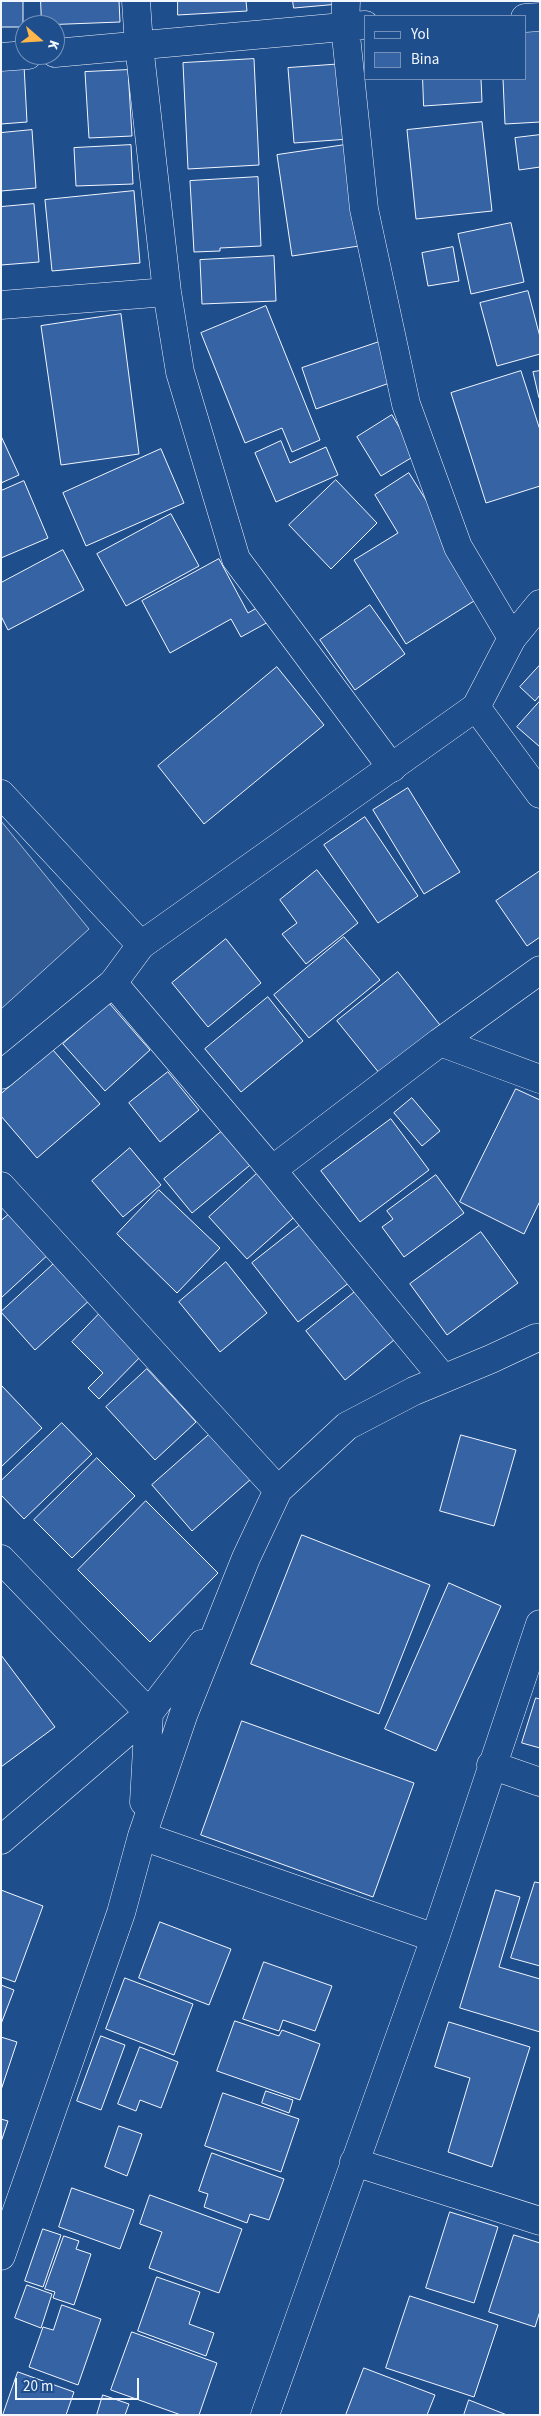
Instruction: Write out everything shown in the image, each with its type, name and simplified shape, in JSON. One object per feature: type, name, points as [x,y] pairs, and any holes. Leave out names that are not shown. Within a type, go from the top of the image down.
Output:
[{"type":"street","points":[[136,1],[139,45],[167,292],[180,372],[236,559],[392,768]]},
{"type":"street","points":[[526,18],[540,17]]},
{"type":"street","points":[[65,52],[139,45],[352,18],[364,209],[406,404],[458,547],[512,638]]},
{"type":"street","points":[[1,58],[15,56]]},
{"type":"street","points":[[1,304],[167,292]]},
{"type":"street","points":[[1,1076],[113,983],[141,945],[476,707],[512,638],[540,604]]},
{"type":"street","points":[[476,707],[540,794]]},
{"type":"street","points":[[1,794],[141,945]]},
{"type":"street","points":[[272,1170],[440,1042],[540,970]]},
{"type":"street","points":[[113,983],[272,1170],[443,1378]]},
{"type":"street","points":[[440,1042],[540,1079]]},
{"type":"street","points":[[1,1186],[278,1490]]},
{"type":"street","points":[[1,2256],[121,1913],[142,1836],[184,1713],[222,1616],[278,1490],[347,1426],[443,1378],[492,1359],[539,1332]]},
{"type":"street","points":[[1,1559],[149,1713],[142,1836]]},
{"type":"street","points":[[1,1840],[149,1713],[222,1616]]},
{"type":"street","points":[[265,2415],[435,1938],[491,1765],[540,1624]]},
{"type":"street","points":[[491,1765],[540,1782]]},
{"type":"street","points":[[142,1836],[435,1938]]},
{"type":"street","points":[[354,2162],[540,2221]]},
{"type":"shaded area","points":[[1,821],[89,929],[1,1009]]},
{"type":"building","points":[[1,1],[23,1],[23,15],[15,15],[15,27],[1,27]]},
{"type":"building","points":[[41,1],[119,1],[120,22],[65,24],[65,15],[42,15]]},
{"type":"building","points":[[178,1],[246,1],[247,11],[178,15]]},
{"type":"building","points":[[293,1],[339,1],[339,4],[294,8]]},
{"type":"building","points":[[540,24],[540,122],[505,124],[503,80],[526,80],[526,25]]},
{"type":"building","points":[[254,59],[259,165],[188,169],[183,63]]},
{"type":"building","points":[[343,64],[349,139],[294,143],[288,68]]},
{"type":"building","points":[[24,65],[27,122],[1,124],[1,66]]},
{"type":"building","points":[[128,70],[132,136],[89,138],[85,72]]},
{"type":"building","points":[[423,80],[481,80],[482,102],[424,106]]},
{"type":"building","points":[[482,122],[492,211],[416,219],[407,130]]},
{"type":"building","points":[[32,130],[36,188],[1,191],[1,133]]},
{"type":"building","points":[[540,135],[540,167],[519,170],[515,138]]},
{"type":"building","points":[[131,145],[133,184],[76,186],[74,148]]},
{"type":"building","points":[[345,145],[359,246],[292,256],[277,155]]},
{"type":"building","points":[[258,177],[261,246],[220,248],[220,251],[194,252],[190,181]]},
{"type":"building","points":[[134,191],[140,263],[52,271],[45,200]]},
{"type":"building","points":[[34,204],[39,262],[1,265],[1,207]]},
{"type":"building","points":[[511,223],[524,282],[471,294],[458,234]]},
{"type":"building","points":[[453,247],[459,281],[428,286],[422,253]]},
{"type":"building","points":[[274,256],[276,301],[202,304],[200,260]]},
{"type":"building","points":[[528,291],[540,337],[540,354],[497,366],[480,303]]},
{"type":"building","points":[[266,306],[320,440],[292,452],[282,428],[245,443],[201,333]]},
{"type":"building","points":[[121,314],[139,454],[61,465],[41,326]]},
{"type":"building","points":[[385,340],[398,380],[316,409],[302,368]]},
{"type":"building","points":[[521,371],[540,430],[540,486],[486,503],[451,393]]},
{"type":"building","points":[[540,371],[540,398],[539,398],[533,372]]},
{"type":"building","points":[[392,415],[416,455],[381,476],[357,437]]},
{"type":"building","points":[[1,436],[19,475],[1,483]]},
{"type":"building","points":[[281,441],[290,463],[326,447],[338,475],[276,502],[255,453]]},
{"type":"building","points":[[161,449],[184,503],[86,546],[63,493]]},
{"type":"building","points":[[409,473],[485,594],[406,644],[354,560],[398,533],[375,495]]},
{"type":"building","points":[[336,480],[377,523],[331,569],[289,525]]},
{"type":"building","points":[[24,481],[48,538],[1,558],[1,491]]},
{"type":"building","points":[[171,514],[199,566],[126,606],[97,554]]},
{"type":"building","points":[[63,550],[84,590],[8,630],[1,616],[1,583]]},
{"type":"building","points":[[219,559],[248,613],[262,605],[270,621],[241,637],[231,619],[170,653],[142,601]]},
{"type":"building","points":[[370,605],[405,654],[355,690],[320,640]]},
{"type":"building","points":[[540,665],[540,695],[535,701],[520,687]]},
{"type":"building","points":[[277,667],[324,725],[204,824],[158,766]]},
{"type":"building","points":[[540,701],[540,747],[517,727]]},
{"type":"building","points":[[408,788],[460,872],[424,894],[373,810]]},
{"type":"building","points":[[365,817],[418,896],[378,923],[324,845]]},
{"type":"building","points":[[317,870],[358,923],[306,964],[282,934],[297,923],[280,900]]},
{"type":"building","points":[[540,871],[540,937],[527,946],[496,901]]},
{"type":"building","points":[[344,937],[380,980],[309,1038],[274,995]]},
{"type":"building","points":[[226,939],[261,983],[208,1027],[172,983]]},
{"type":"building","points":[[398,972],[440,1025],[380,1074],[337,1021]]},
{"type":"building","points":[[268,997],[303,1041],[241,1092],[205,1049]]},
{"type":"building","points":[[109,1003],[150,1050],[105,1091],[63,1044]]},
{"type":"building","points":[[53,1050],[100,1104],[37,1158],[1,1116],[1,1094]]},
{"type":"building","points":[[168,1072],[199,1110],[160,1142],[129,1103]]},
{"type":"building","points":[[516,1089],[540,1100],[540,1201],[524,1234],[460,1202]]},
{"type":"building","points":[[412,1098],[440,1131],[422,1146],[394,1113]]},
{"type":"building","points":[[391,1119],[429,1170],[360,1222],[321,1171]]},
{"type":"building","points":[[227,1127],[255,1161],[192,1213],[164,1179]]},
{"type":"building","points":[[130,1148],[161,1185],[123,1217],[92,1181]]},
{"type":"building","points":[[262,1169],[300,1212],[247,1259],[209,1217]]},
{"type":"building","points":[[436,1175],[464,1213],[404,1257],[382,1227],[393,1219],[387,1211]]},
{"type":"building","points":[[159,1190],[220,1248],[177,1293],[117,1234]]},
{"type":"building","points":[[14,1210],[51,1252],[1,1298],[1,1221]]},
{"type":"building","points":[[304,1222],[350,1282],[298,1322],[252,1263]]},
{"type":"building","points":[[481,1232],[518,1283],[447,1335],[410,1284]]},
{"type":"building","points":[[58,1260],[92,1298],[35,1350],[1,1312]]},
{"type":"building","points":[[226,1262],[267,1313],[220,1352],[179,1302]]},
{"type":"building","points":[[356,1291],[394,1340],[345,1380],[306,1331]]},
{"type":"building","points":[[103,1310],[146,1351],[99,1399],[88,1388],[103,1373],[72,1342]]},
{"type":"building","points":[[147,1369],[196,1422],[155,1460],[106,1407]]},
{"type":"building","points":[[1,1385],[42,1428],[1,1467]]},
{"type":"building","points":[[62,1423],[92,1454],[24,1519],[1,1495],[1,1481]]},
{"type":"building","points":[[211,1433],[251,1479],[192,1531],[152,1485]]},
{"type":"building","points":[[461,1435],[516,1450],[494,1526],[440,1511]]},
{"type":"building","points":[[97,1458],[135,1496],[72,1558],[34,1520]]},
{"type":"building","points":[[146,1501],[218,1573],[150,1642],[78,1570]]},
{"type":"building","points":[[302,1535],[430,1585],[379,1714],[251,1664]]},
{"type":"building","points":[[449,1583],[501,1606],[436,1751],[385,1729]]},
{"type":"building","points":[[1,1655],[55,1727],[1,1767]]},
{"type":"building","points":[[536,1698],[540,1699],[540,1748],[522,1743]]},
{"type":"building","points":[[242,1721],[414,1783],[373,1897],[201,1835]]},
{"type":"building","points":[[535,1882],[540,1883],[540,1966],[511,1958]]},
{"type":"building","points":[[1,1890],[43,1906],[15,1982],[1,1977]]},
{"type":"building","points":[[496,1890],[520,1897],[499,1967],[540,1979],[540,2032],[460,2008]]},
{"type":"building","points":[[160,1922],[231,1949],[209,2005],[139,1978]]},
{"type":"building","points":[[264,1962],[332,1986],[315,2031],[283,2020],[279,2031],[243,2019]]},
{"type":"building","points":[[125,1978],[193,2004],[174,2055],[106,2029]]},
{"type":"building","points":[[1,1985],[14,1990],[1,2024]]},
{"type":"building","points":[[235,2021],[279,2036],[282,2030],[320,2044],[300,2100],[217,2071]]},
{"type":"building","points":[[449,2022],[530,2047],[492,2167],[448,2152],[470,2078],[435,2067]]},
{"type":"building","points":[[101,2036],[125,2045],[101,2110],[77,2101]]},
{"type":"building","points":[[1,2037],[17,2042],[1,2090]]},
{"type":"building","points":[[140,2047],[178,2062],[161,2108],[140,2100],[136,2111],[118,2104]]},
{"type":"building","points":[[266,2091],[293,2100],[289,2113],[262,2103]]},
{"type":"building","points":[[223,2093],[299,2119],[281,2172],[205,2146]]},
{"type":"building","points":[[1,2119],[8,2121],[1,2142]]},
{"type":"building","points":[[119,2126],[142,2134],[127,2176],[105,2167]]},
{"type":"building","points":[[212,2153],[284,2179],[269,2220],[250,2214],[247,2223],[204,2207],[208,2194],[199,2191]]},
{"type":"building","points":[[72,2188],[134,2210],[120,2249],[59,2227]]},
{"type":"building","points":[[150,2195],[242,2229],[219,2293],[149,2268],[162,2232],[140,2224]]},
{"type":"building","points":[[450,2212],[498,2227],[474,2303],[426,2288]]},
{"type":"building","points":[[43,2229],[61,2235],[43,2287],[25,2281]]},
{"type":"building","points":[[514,2235],[540,2243],[540,2311],[535,2327],[489,2312]]},
{"type":"building","points":[[64,2236],[79,2241],[76,2249],[91,2254],[74,2305],[53,2298],[55,2292],[45,2289]]},
{"type":"building","points":[[157,2277],[200,2292],[189,2324],[214,2333],[206,2356],[138,2331]]},
{"type":"building","points":[[27,2285],[52,2294],[41,2328],[15,2318]]},
{"type":"building","points":[[410,2296],[498,2325],[474,2397],[386,2368]]},
{"type":"building","points":[[62,2305],[101,2319],[78,2385],[29,2367],[43,2327],[53,2330]]},
{"type":"building","points":[[132,2332],[217,2363],[199,2415],[181,2415],[111,2390]]},
{"type":"building","points":[[364,2368],[435,2395],[427,2415],[346,2415]]},
{"type":"building","points":[[18,2372],[74,2392],[66,2415],[3,2415]]},
{"type":"building","points":[[103,2395],[129,2404],[125,2415],[97,2415]]},
{"type":"building","points":[[469,2400],[507,2415],[464,2415]]}]
